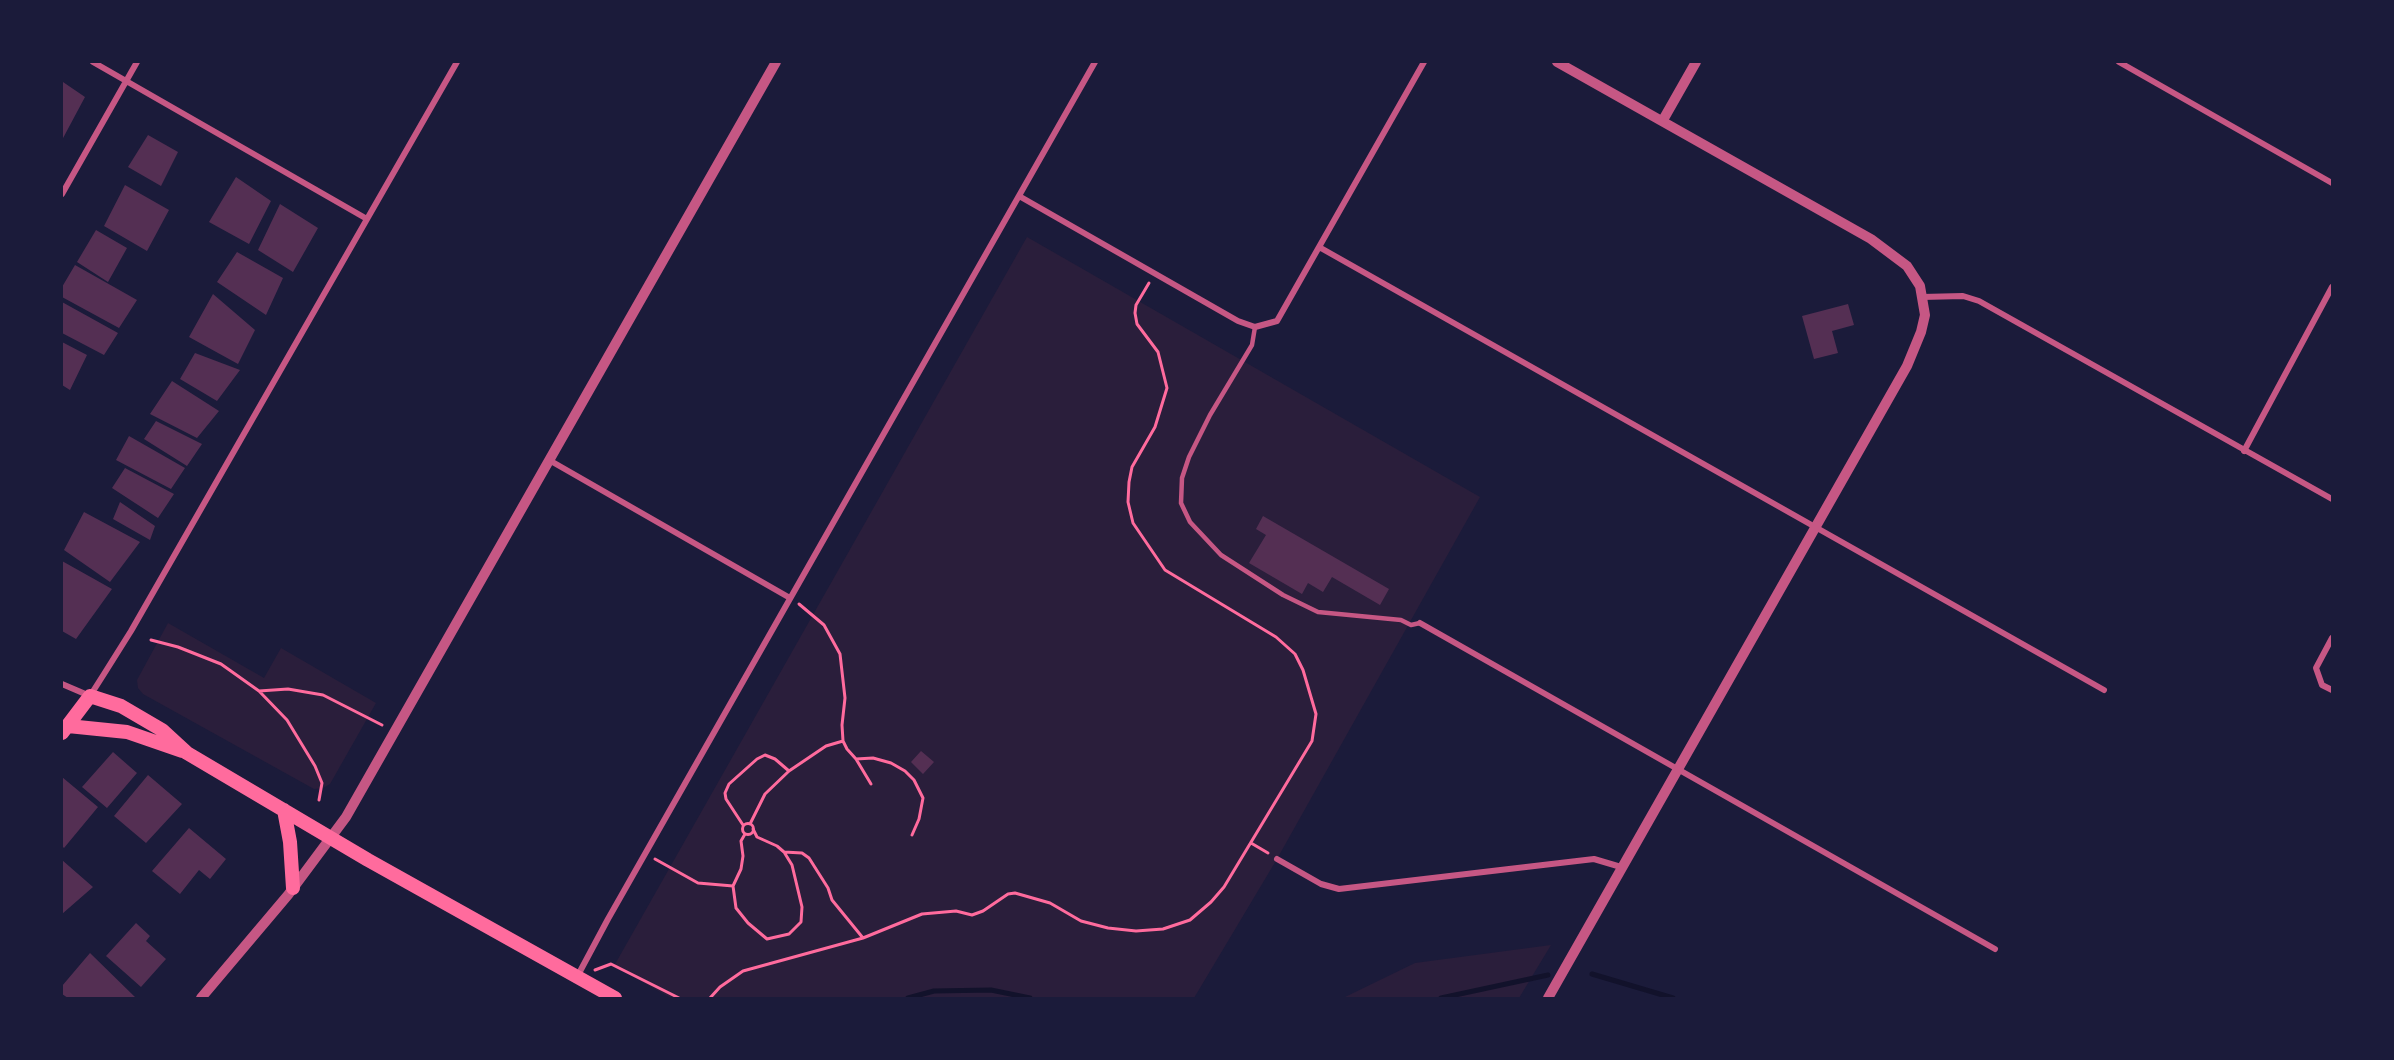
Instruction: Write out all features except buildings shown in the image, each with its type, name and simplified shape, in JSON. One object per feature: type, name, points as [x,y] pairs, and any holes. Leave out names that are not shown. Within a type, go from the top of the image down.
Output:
[{"type":"main road","points":[[65,729],[90,696],[121,706],[142,717],[162,730],[187,753]]},
{"type":"main road","points":[[65,729],[127,732],[187,753],[615,999]]},
{"type":"main road","points":[[284,810],[290,842],[293,888]]},
{"type":"street","points":[[93,62],[367,219]]},
{"type":"street","points":[[62,194],[137,62]]},
{"type":"street","points":[[62,684],[90,696],[132,631],[457,62]]},
{"type":"street","points":[[201,999],[293,888],[349,810],[776,62]]},
{"type":"street","points":[[577,978],[1095,62]]},
{"type":"street","points":[[1019,196],[1238,321],[1255,327],[1277,321],[1424,62]]},
{"type":"street","points":[[1548,999],[1907,366],[1921,332],[1925,315],[1920,286],[1907,266],[1871,238],[1557,62]]},
{"type":"street","points":[[1663,120],[1696,62]]},
{"type":"street","points":[[2119,62],[2332,183]]},
{"type":"street","points":[[1319,247],[2104,690]]},
{"type":"street","points":[[2244,451],[2332,287]]},
{"type":"street","points":[[1922,297],[1963,296],[1978,301],[2332,499]]},
{"type":"street","points":[[549,460],[790,598]]},
{"type":"street","points":[[1420,623],[1995,949]]},
{"type":"street","points":[[2332,639],[2316,668],[2322,685],[2332,690]]},
{"type":"street","points":[[1277,859],[1321,884],[1339,889],[1588,860],[1599,860],[1621,867]]},
{"type":"lane","points":[[1255,327],[1252,345],[1210,415],[1189,457],[1182,478],[1181,503],[1190,522],[1221,555],[1283,595],[1318,612],[1401,620],[1411,625],[1420,623]]},
{"type":"path","points":[[710,999],[720,987],[743,971],[863,938],[922,914],[956,911],[972,915],[983,911],[1008,894],[1015,893],[1050,903],[1081,921],[1108,928],[1136,931],[1163,929],[1190,920],[1211,902],[1224,887],[1251,843],[1312,741],[1316,714],[1304,670],[1295,654],[1276,637],[1165,570],[1133,523],[1128,502],[1132,467],[1155,427],[1167,388],[1158,352],[1137,324],[1135,313],[1136,304],[1154,274]]},
{"type":"path","points":[[790,598],[813,613],[824,625],[840,654],[845,698],[843,741],[871,784]]},
{"type":"path","points":[[152,640],[178,647],[221,664],[260,691],[287,720],[315,766],[322,783],[319,800]]},
{"type":"path","points":[[260,691],[288,689],[323,695],[395,732]]},
{"type":"path","points":[[750,824],[765,794],[789,771],[826,746],[843,741]]},
{"type":"path","points":[[745,834],[742,830],[743,825],[724,793],[729,784],[757,759],[765,755],[775,759],[789,771]]},
{"type":"path","points":[[856,759],[873,758],[891,763],[905,771],[914,780],[923,798],[919,819],[912,835]]},
{"type":"path","points":[[743,825],[750,824]]},
{"type":"path","points":[[745,834],[741,842],[743,856],[741,869],[733,886],[736,908],[748,923],[767,939],[789,934],[801,922],[802,907],[792,865],[777,846],[757,837],[750,824]]},
{"type":"path","points":[[745,834],[750,834],[753,829]]},
{"type":"path","points":[[1251,843],[1277,859]]},
{"type":"path","points":[[784,852],[802,854],[809,858],[836,905],[863,938]]},
{"type":"path","points":[[646,853],[698,883],[733,886]]},
{"type":"path","points":[[577,978],[611,964],[679,999]]},
{"type":"shaded area","points":[[1027,237],[1480,497],[1277,859],[1194,998],[671,998],[614,966]]},
{"type":"shaded area","points":[[168,623],[264,678],[281,648],[376,703],[330,784],[314,789],[143,694],[138,688],[137,680]]},
{"type":"shaded area","points":[[1551,945],[1519,998],[1343,998],[1415,963]]},
{"type":"waterway","points":[[1592,974],[1673,998]]},
{"type":"waterway","points":[[1441,998],[1548,975]]},
{"type":"waterway","points":[[908,998],[934,991],[991,990],[1030,998]]}]
